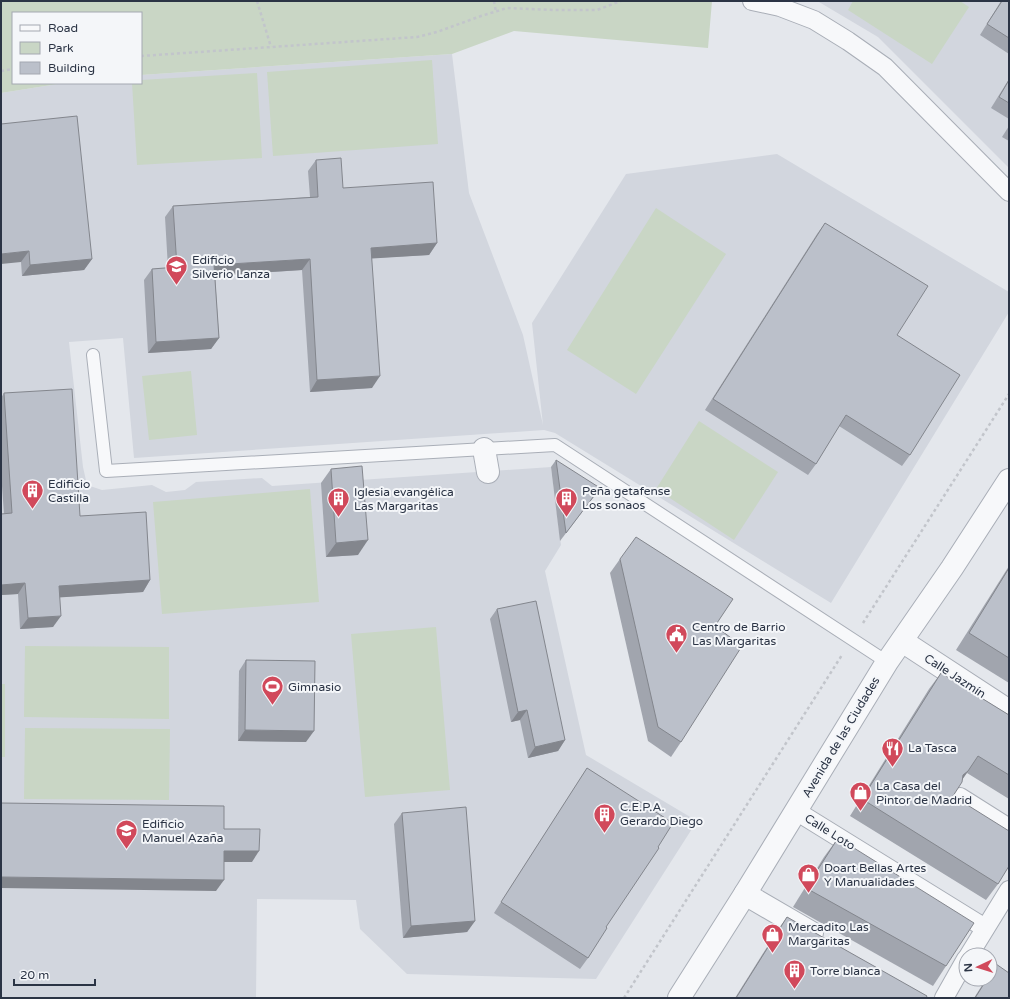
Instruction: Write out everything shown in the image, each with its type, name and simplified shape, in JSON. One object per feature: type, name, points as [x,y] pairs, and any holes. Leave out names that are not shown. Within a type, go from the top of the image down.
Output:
[{"type":"street","points":[[752,1],[780,7],[814,20],[848,41],[885,67],[1009,192]]},
{"type":"street","points":[[484,449],[488,472]]},
{"type":"street","name":"Avenida de las Ciudades","points":[[679,998],[745,894],[887,662],[952,568],[1009,481]]},
{"type":"street","name":"Calle Jazmín","points":[[902,641],[1009,711]]},
{"type":"street","points":[[960,797],[1009,828]]},
{"type":"street","name":"Calle Loto","points":[[796,811],[985,928]]},
{"type":"street","points":[[973,947],[1009,890]]},
{"type":"street","points":[[745,894],[831,944]]},
{"type":"street","points":[[944,998],[958,973]]},
{"type":"lane","points":[[93,355],[106,471],[554,445],[887,662]]},
{"type":"path","points":[[257,1],[271,47]]},
{"type":"path","points":[[494,1],[496,12]]},
{"type":"path","points":[[142,56],[416,37],[437,32],[507,8],[597,10],[621,1]]},
{"type":"path","points":[[1,71],[12,69]]},
{"type":"path","points":[[624,998],[1009,394]]},
{"type":"shaded area","points":[[815,1],[1009,1],[1009,168],[878,37]]},
{"type":"shaded area","points":[[452,54],[469,193],[523,335],[543,425],[532,323],[626,174],[777,154],[1009,292],[1009,312],[831,603],[555,433],[544,430],[134,458],[123,338],[69,342],[83,467],[87,485],[102,490],[152,485],[166,492],[185,490],[196,482],[262,478],[272,486],[551,467],[561,545],[545,571],[586,755],[697,821],[596,979],[407,974],[360,929],[356,900],[257,899],[256,998],[1,998],[1,93],[58,84],[142,84],[142,75]]},
{"type":"green space","points":[[1,1],[712,1],[708,48],[514,31],[452,54],[142,75],[142,12],[12,12],[12,84],[58,84],[1,93]]},
{"type":"green space","points":[[853,1],[960,1],[969,7],[932,64],[848,10]]},
{"type":"green space","points":[[432,60],[438,144],[273,156],[267,72]]},
{"type":"green space","points":[[257,73],[262,158],[137,165],[132,84],[142,84],[142,80]]},
{"type":"green space","points":[[656,208],[726,254],[636,394],[567,350]]},
{"type":"green space","points":[[191,371],[197,435],[149,440],[142,376]]},
{"type":"green space","points":[[699,421],[778,472],[734,540],[656,489]]},
{"type":"green space","points":[[310,489],[319,602],[162,614],[153,502]]},
{"type":"green space","points":[[436,627],[450,790],[365,797],[351,634]]},
{"type":"green space","points":[[25,646],[169,647],[169,719],[24,717]]},
{"type":"green space","points":[[1,684],[5,684],[5,757],[1,757]]},
{"type":"green space","points":[[25,728],[170,729],[169,800],[24,799]]},
{"type":"building","points":[[1002,1],[1009,1],[1009,38],[987,24]]},
{"type":"building","points":[[1009,80],[1009,103],[999,97]]},
{"type":"building","points":[[77,116],[92,259],[30,265],[29,251],[1,254],[1,124]]},
{"type":"building","name":"Edificio Silverio Lanza","points":[[341,158],[343,188],[433,182],[437,243],[371,248],[380,376],[317,380],[310,259],[214,265],[219,338],[156,342],[152,269],[177,267],[173,206],[318,197],[316,160]]},
{"type":"building","points":[[825,223],[928,286],[897,335],[960,375],[910,455],[846,415],[816,464],[713,399]]},
{"type":"building","name":"Edificio Castilla","points":[[72,389],[80,516],[146,512],[150,580],[59,586],[61,616],[28,618],[25,583],[1,585],[1,514],[12,513],[4,393]]},
{"type":"building","name":"Peña getafense Los sonaos","points":[[556,460],[600,488],[566,533]]},
{"type":"building","points":[[362,466],[368,540],[336,543],[331,469]]},
{"type":"building","name":"Centro de Barrio Las Margaritas","points":[[636,537],[733,599],[715,626],[742,646],[681,742],[658,727],[620,559]]},
{"type":"building","points":[[1009,568],[1009,658],[969,633]]},
{"type":"building","points":[[536,601],[565,740],[535,747],[527,710],[518,712],[497,609]]},
{"type":"building","name":"Gimnasio","points":[[246,660],[315,661],[314,731],[245,730]]},
{"type":"building","points":[[941,673],[1009,715],[1009,775],[978,756],[968,771],[963,775],[962,782],[953,796],[1009,831],[1009,866],[998,884],[862,799]]},
{"type":"building","points":[[587,768],[673,823],[658,847],[659,848],[606,927],[607,928],[588,958],[501,902]]},
{"type":"building","name":"Edificio Manuel Azaña","points":[[1,803],[224,806],[224,829],[260,829],[259,851],[224,851],[224,880],[1,877]]},
{"type":"building","points":[[466,807],[475,921],[411,926],[402,813]]},
{"type":"building","points":[[838,838],[974,923],[946,966],[806,888]]},
{"type":"building","points":[[787,917],[927,996],[926,998],[736,998]]},
{"type":"building","points":[[998,965],[1009,973],[1009,998],[975,998],[982,987],[998,987]]},
{"type":"place","name":"Edificio Silverio Lanza","points":[[176,286]]},
{"type":"place","name":"Edificio Castilla","points":[[32,510]]},
{"type":"place","name":"Iglesia evangélica Las Margaritas","points":[[339,518]]},
{"type":"place","name":"Peña getafense Los sonaos","points":[[567,518]]},
{"type":"place","name":"Centro de Barrio Las Margaritas","points":[[676,654]]},
{"type":"place","name":"Gimnasio","points":[[273,706]]},
{"type":"place","name":"La Tasca","points":[[892,768]]},
{"type":"place","name":"La Casa del Pintor de Madrid","points":[[861,812]]},
{"type":"place","name":"C.E.P.A. Gerardo Diego","points":[[605,834]]},
{"type":"place","name":"Edificio Manuel Azaña","points":[[126,850]]},
{"type":"place","name":"Doart Bellas Artes Y Manualidades","points":[[809,894]]},
{"type":"place","name":"Mercadito Las Margaritas","points":[[772,954]]},
{"type":"place","name":"Torre blanca","points":[[795,990]]}]
